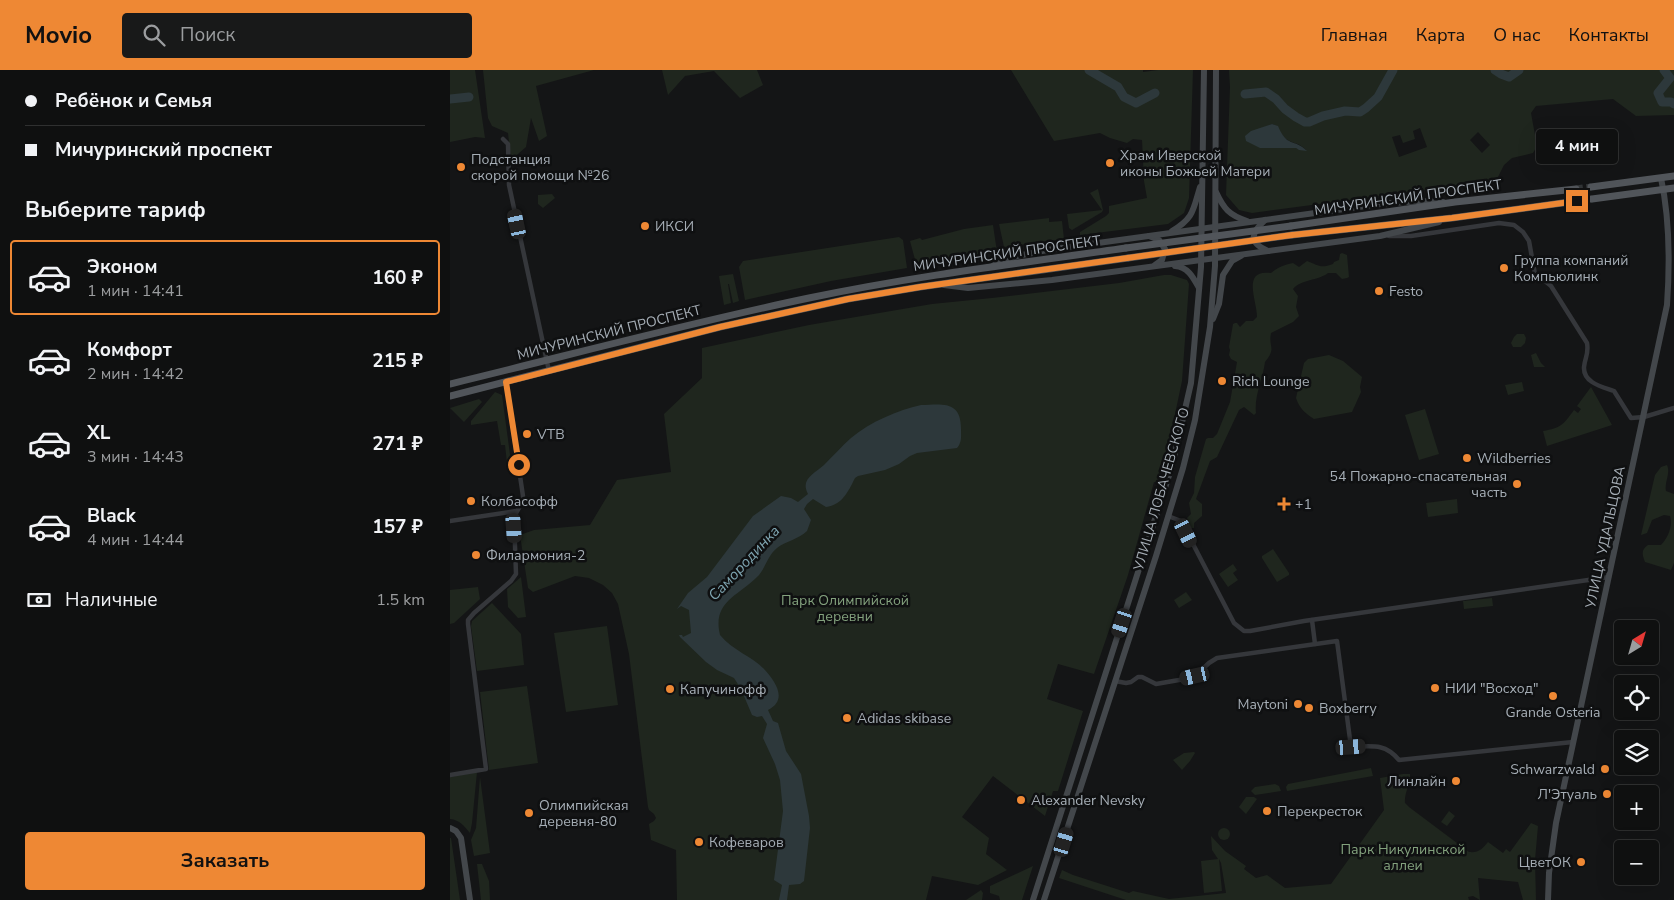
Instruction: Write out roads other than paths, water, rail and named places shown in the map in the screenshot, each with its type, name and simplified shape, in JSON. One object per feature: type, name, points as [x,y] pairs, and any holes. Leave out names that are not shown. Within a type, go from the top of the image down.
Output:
[{"type":"main road","name":"УЛИЦА ЛОБАЧЕВСКОГО","points":[[1033,900],[1174,457],[1191,383],[1201,260],[1204,70]]},
{"type":"main road","name":"УЛИЦА ЛОБАЧЕВСКОГО","points":[[1044,900],[1168,516],[1195,420],[1210,327],[1215,258],[1216,70]]},
{"type":"main road","points":[[1591,187],[1674,176]]},
{"type":"main road","points":[[1169,232],[1185,223],[1189,218],[1202,178]]},
{"type":"main road","name":"УЛИЦА УДАЛЬЦОВА","points":[[1548,900],[1549,873],[1556,823],[1667,305],[1670,254],[1667,213],[1661,178]]},
{"type":"main road","points":[[1215,188],[1222,206],[1230,213],[1251,222]]},
{"type":"main road","points":[[1592,199],[1674,188]]},
{"type":"main road","name":"МИЧУРИНСКИЙ ПРОСПЕКТ","points":[[450,384],[701,321],[912,279],[1455,202],[1576,189]]},
{"type":"main road","points":[[986,268],[1017,256],[1039,251],[1169,232],[1380,204],[1419,201],[1455,202]]},
{"type":"main road","name":"МИЧУРИНСКИЙ ПРОСПЕКТ","points":[[450,396],[756,319],[848,299],[920,287],[1292,235],[1452,218],[1577,201]]},
{"type":"main road","points":[[941,285],[968,288],[1164,266],[1380,236],[1452,218]]},
{"type":"main road","points":[[1266,219],[1255,230],[1253,237],[1256,244],[1269,251]]},
{"type":"main road","points":[[1148,236],[1159,240],[1165,250],[1162,260],[1152,267]]},
{"type":"main road","points":[[1210,327],[1219,304],[1223,274],[1232,261],[1242,255]]},
{"type":"main road","points":[[1164,266],[1176,266],[1185,269],[1194,278],[1199,288]]},
{"type":"main road","points":[[450,828],[456,831],[461,838],[470,900]]},
{"type":"street","points":[[503,139],[508,144],[509,185],[549,371]]},
{"type":"street","points":[[1380,236],[1411,236],[1499,223],[1514,225],[1523,232],[1529,241],[1536,280],[1545,281],[1551,286],[1587,343],[1589,352],[1584,368],[1589,380],[1594,384],[1614,390],[1631,418],[1644,417],[1674,408]]},
{"type":"street","points":[[450,775],[486,769],[468,624],[471,615],[511,581],[516,574],[514,524],[516,511],[521,506],[523,496],[506,382]]},
{"type":"street","points":[[450,520],[516,511]]},
{"type":"street","points":[[1168,516],[1180,521],[1234,623],[1244,631],[1609,577]]},
{"type":"street","points":[[1312,620],[1316,644]]},
{"type":"street","points":[[1115,680],[1126,683],[1142,677],[1156,684],[1179,680],[1195,676],[1208,663],[1217,658],[1337,641],[1351,747],[1382,747],[1392,752],[1399,760],[1573,742]]},
{"type":"street","points":[[1093,710],[1101,707],[1104,714]]},
{"type":"street","points":[[1053,838],[1054,844],[1058,846],[1064,842]]},
{"type":"water","points":[[1272,124],[1278,126],[1284,137],[1307,151],[1296,148],[1260,148],[1246,141],[1245,136],[1251,131]]},
{"type":"water","name":"Самородинка","points":[[937,404],[950,406],[958,413],[961,429],[959,446],[957,448],[917,453],[885,470],[858,476],[844,497],[832,506],[826,507],[813,499],[804,509],[811,520],[807,531],[774,551],[760,574],[728,601],[720,615],[720,635],[725,641],[759,664],[776,685],[779,696],[778,701],[768,710],[773,721],[778,723],[786,751],[801,774],[810,828],[804,881],[800,884],[789,885],[787,900],[779,900],[782,885],[774,880],[783,811],[780,780],[763,738],[767,724],[762,716],[752,715],[734,678],[706,662],[680,637],[679,635],[683,637],[691,633],[689,610],[681,606],[677,609],[688,593],[707,577],[753,516],[781,496],[798,502],[808,494],[806,484],[809,477],[851,438],[884,417],[921,405]]},
{"type":"waterway","points":[[1089,70],[1118,87],[1124,97],[1136,103],[1155,93]]},
{"type":"waterway","points":[[1245,94],[1266,92],[1296,117],[1309,122],[1323,116],[1345,111],[1360,112],[1378,97],[1393,70]]},
{"type":"waterway","points":[[1495,70],[1509,77],[1519,70]]},
{"type":"waterway","points":[[1664,70],[1670,78],[1658,93],[1662,102],[1674,104]]},
{"type":"waterway","points":[[450,99],[469,97]]},
{"type":"tunnel","points":[[1576,189],[1591,187]]},
{"type":"tunnel","points":[[1577,201],[1592,199]]},
{"type":"place","name":"Храм Иверской иконы Божьей Матери","points":[[1110,163]]},
{"type":"place","name":"Подстанция скорой помощи №26","points":[[461,167]]},
{"type":"place","name":"ИКСИ","points":[[645,226]]},
{"type":"place","name":"Группа компаний Компьюлинк","points":[[1504,268]]},
{"type":"place","name":"Festo","points":[[1379,291]]},
{"type":"place","name":"Rich Lounge","points":[[1222,381]]},
{"type":"place","name":"VTB","points":[[527,434]]},
{"type":"place","name":"Wildberries","points":[[1467,458]]},
{"type":"place","name":"54 Пожарно-спасательная часть","points":[[1517,484]]},
{"type":"place","name":"Колбасофф","points":[[471,501]]},
{"type":"place","name":"+1","points":[[1284,504]]},
{"type":"place","name":"Филармония-2","points":[[476,555]]},
{"type":"place","name":"НИИ \"Восход\"","points":[[1435,688]]},
{"type":"place","name":"Капучинофф","points":[[670,689]]},
{"type":"place","name":"Grande Osteria","points":[[1553,696]]},
{"type":"place","name":"Maytoni","points":[[1298,704]]},
{"type":"place","name":"Boxberry","points":[[1309,708]]},
{"type":"place","name":"Adidas skibase","points":[[847,718]]},
{"type":"place","name":"Schwarzwald","points":[[1605,769]]},
{"type":"place","name":"Линлайн","points":[[1456,781]]},
{"type":"place","name":"Л'Этуаль","points":[[1607,794]]},
{"type":"place","name":"Alexander Nevsky","points":[[1021,800]]},
{"type":"place","name":"Перекресток","points":[[1267,811]]},
{"type":"place","name":"Олимпийская деревня-80","points":[[529,813]]},
{"type":"place","name":"Кофеваров","points":[[699,842]]},
{"type":"place","name":"ЦветОК","points":[[1581,862]]},
{"type":"park label","name":"Парк Олимпийской деревни","points":[[845,608]]},
{"type":"park label","name":"Парк Никулинской аллеи","points":[[1403,858]]}]
